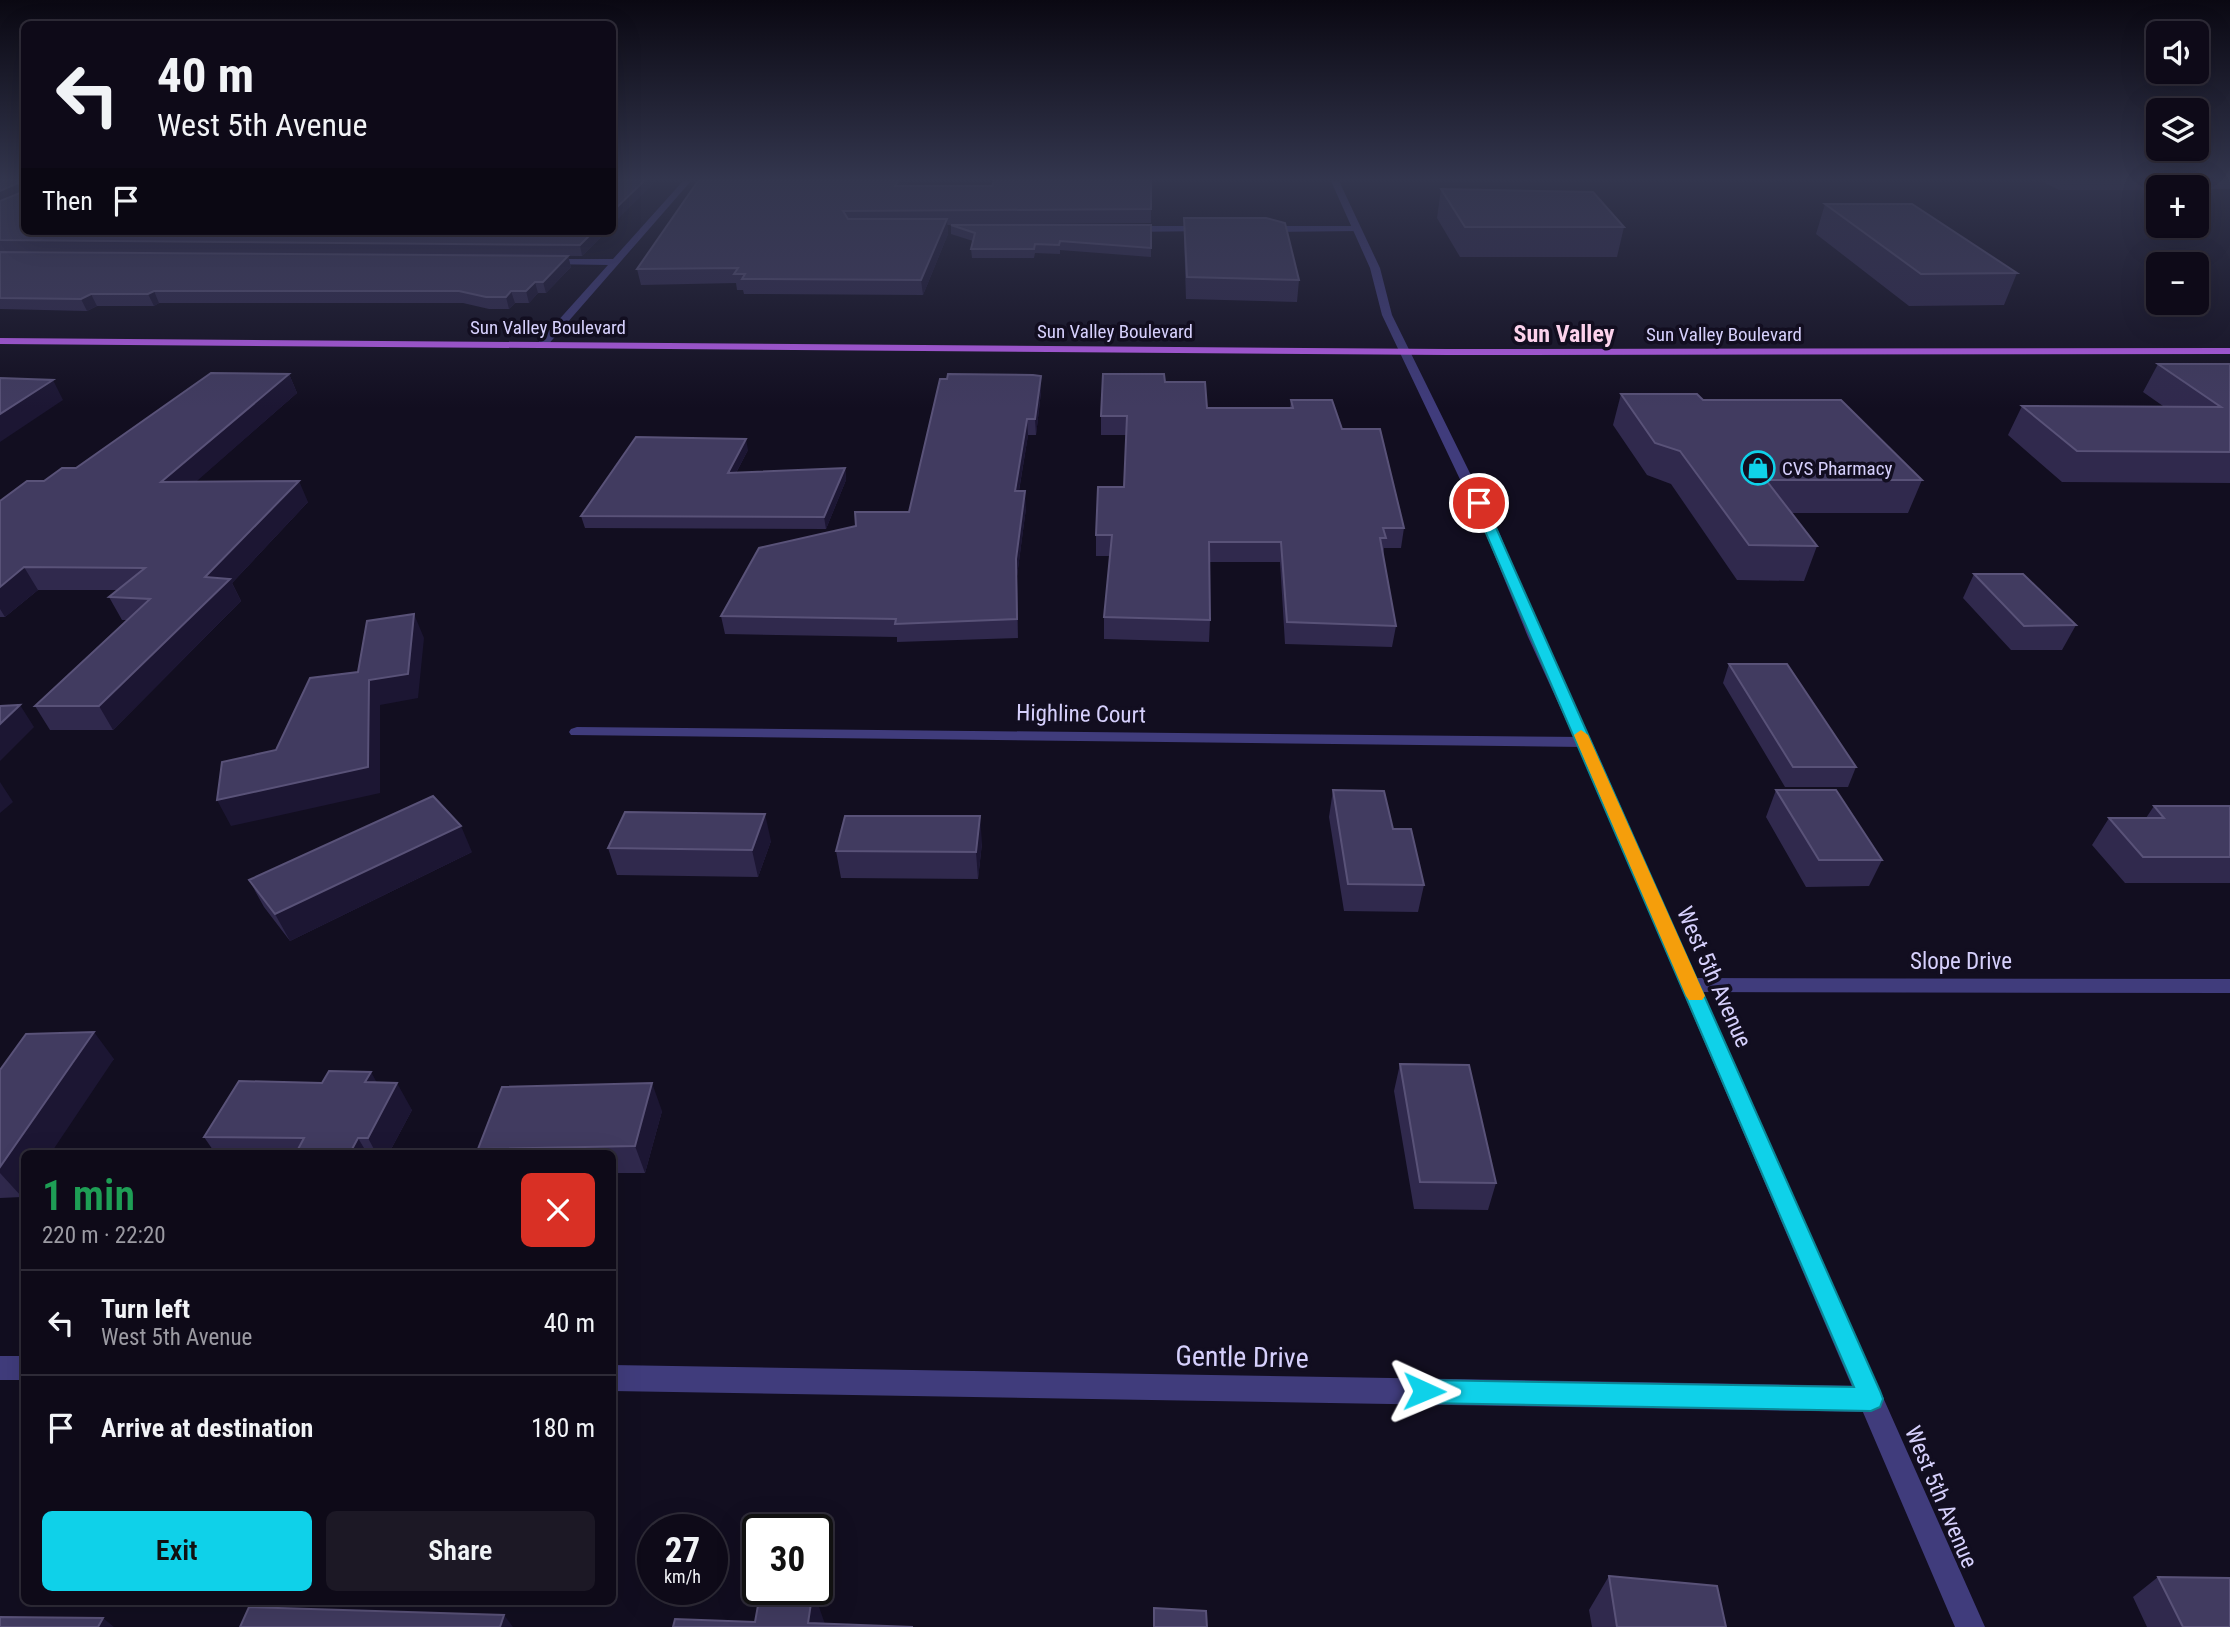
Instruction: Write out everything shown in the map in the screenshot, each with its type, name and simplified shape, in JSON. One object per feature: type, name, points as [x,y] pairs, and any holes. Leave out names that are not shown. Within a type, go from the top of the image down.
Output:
[{"type":"main road","name":"Sun Valley Boulevard","points":[[0,341],[1404,351],[2230,351]]},
{"type":"street","points":[[542,345],[621,257]]},
{"type":"street","name":"West 5th Avenue","points":[[1370,257],[1387,315],[1488,523],[1535,637],[1691,985],[1970,1627]]},
{"type":"street","points":[[535,261],[617,262]]},
{"type":"street","name":"Highline Court","points":[[577,732],[1584,742]]},
{"type":"street","name":"Slope Drive","points":[[1691,985],[2230,986]]},
{"type":"street","points":[[0,1368],[21,1368]]},
{"type":"street","name":"Gentle Drive","points":[[616,1378],[1871,1399]]},
{"type":"building","points":[[0,257],[567,257],[543,282],[535,282],[526,291],[511,291],[506,297],[486,297],[459,291],[154,291],[148,294],[91,294],[81,299],[0,298]]},
{"type":"building","points":[[645,257],[931,257],[921,280],[742,279],[745,274],[734,274],[738,268],[637,269]]},
{"type":"building","points":[[1186,257],[1293,257],[1299,280],[1187,277]]},
{"type":"building","points":[[1898,257],[1993,257],[2017,273],[1921,274]]},
{"type":"building","points":[[2158,364],[2230,364],[2230,452],[2077,451],[2022,406],[2221,407]]},
{"type":"building","points":[[211,373],[289,374],[161,482],[299,481],[205,577],[230,579],[99,706],[35,706],[150,599],[109,597],[145,568],[24,567],[0,587],[0,501],[27,481],[44,481],[62,468],[76,468]]},
{"type":"building","points":[[948,374],[1041,376],[1035,419],[1027,419],[1015,491],[1025,491],[1016,559],[1017,619],[895,624],[896,619],[721,616],[759,548],[856,526],[855,512],[909,512],[940,379],[947,379]]},
{"type":"building","points":[[1103,374],[1164,374],[1165,382],[1205,382],[1207,408],[1293,408],[1291,400],[1332,400],[1342,429],[1380,429],[1404,528],[1383,528],[1386,538],[1380,538],[1396,626],[1287,622],[1281,542],[1209,542],[1210,620],[1104,617],[1112,535],[1096,535],[1098,487],[1124,487],[1127,416],[1101,416]]},
{"type":"building","points":[[0,378],[53,380],[0,414]]},
{"type":"building","points":[[1621,394],[1697,394],[1703,400],[1841,400],[1922,480],[1766,480],[1817,546],[1749,545],[1680,451],[1655,443]]},
{"type":"building","points":[[636,437],[746,439],[728,473],[845,468],[824,517],[581,516]]},
{"type":"building","points":[[1974,574],[2023,574],[2076,625],[2024,626]]},
{"type":"building","points":[[414,614],[408,674],[369,680],[368,767],[217,800],[222,762],[276,750],[310,678],[358,672],[367,621]]},
{"type":"building","points":[[1729,664],[1787,664],[1856,767],[1793,767]]},
{"type":"building","points":[[20,705],[0,724],[0,706]]},
{"type":"building","points":[[1333,790],[1384,791],[1393,829],[1411,829],[1424,885],[1348,884]]},
{"type":"building","points":[[1776,790],[1836,790],[1882,860],[1819,860]]},
{"type":"building","points":[[433,796],[461,826],[275,914],[249,880]]},
{"type":"building","points":[[2154,806],[2230,806],[2230,857],[2143,857],[2109,818],[2164,818]]},
{"type":"building","points":[[625,812],[765,814],[752,850],[608,848]]},
{"type":"building","points":[[845,816],[980,816],[976,852],[836,851]]},
{"type":"building","points":[[94,1032],[0,1167],[0,1070],[26,1034]]},
{"type":"building","points":[[1400,1064],[1469,1065],[1496,1183],[1420,1182]]},
{"type":"building","points":[[329,1071],[371,1072],[365,1082],[397,1083],[368,1138],[358,1138],[352,1150],[298,1150],[304,1138],[204,1137],[239,1081],[322,1083]]},
{"type":"building","points":[[652,1083],[635,1146],[478,1149],[502,1087]]},
{"type":"building","points":[[1609,1576],[1717,1586],[1726,1627],[1617,1627]]},
{"type":"building","points":[[2158,1577],[2230,1578],[2230,1627],[2183,1627]]},
{"type":"building","points":[[758,1605],[811,1605],[808,1623],[913,1627],[673,1627],[675,1619],[755,1622]]},
{"type":"building","points":[[249,1607],[504,1615],[500,1627],[240,1627]]},
{"type":"building","points":[[1154,1608],[1206,1611],[1207,1627],[1154,1627]]},
{"type":"building","points":[[0,1617],[103,1618],[98,1627],[0,1627]]},
{"type":"slow traffic","points":[[1581,735],[1696,996]]},
{"type":"place","name":"CVS Pharmacy","points":[[1758,468]]},
{"type":"district","name":"Sun Valley","points":[[1564,334]]},
{"type":"route","points":[[1424,1391],[1871,1399],[1595,766],[1535,637],[1479,503]]}]
